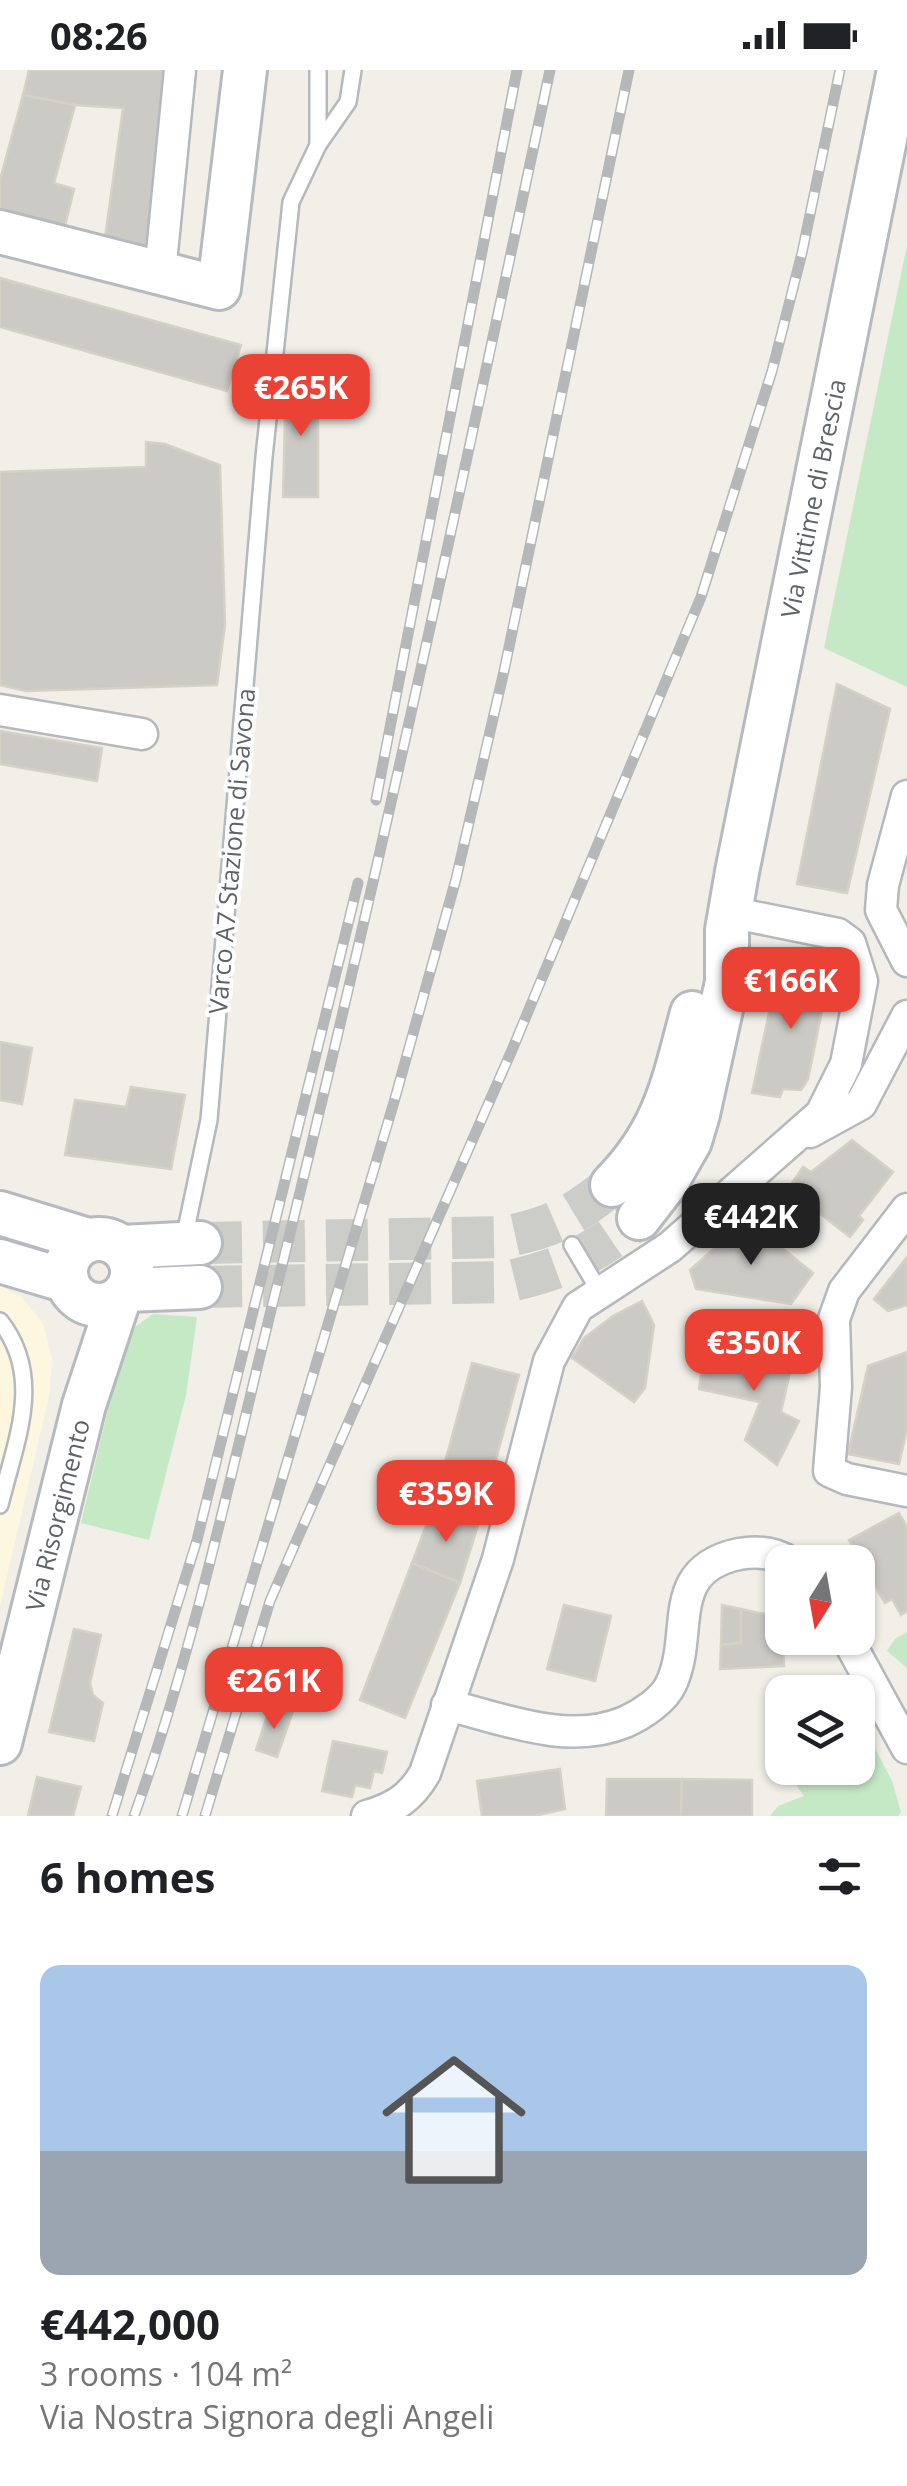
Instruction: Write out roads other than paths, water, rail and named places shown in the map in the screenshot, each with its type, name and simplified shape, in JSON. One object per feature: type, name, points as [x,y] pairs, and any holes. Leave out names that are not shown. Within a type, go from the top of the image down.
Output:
[{"type":"street","points":[[160,273],[180,70]]},
{"type":"street","points":[[0,232],[219,288],[244,70]]},
{"type":"street","name":"Via Vittime di Brescia","points":[[639,1218],[666,1183],[690,1141],[727,982],[728,921],[899,70]]},
{"type":"street","points":[[0,710],[142,734]]},
{"type":"street","points":[[907,796],[883,886],[881,910],[907,961]]},
{"type":"street","points":[[367,1816],[390,1809],[414,1792],[425,1773],[498,1559],[548,1361],[578,1308],[670,1246],[794,1140],[820,1114],[846,1064],[862,982],[850,944],[838,934],[728,921]]},
{"type":"street","name":"Via Vittime di Brescia","points":[[612,1186],[649,1142],[668,1101],[702,976],[728,921]]},
{"type":"street","points":[[794,1140],[861,1104],[907,1016]]},
{"type":"street","points":[[907,1208],[844,1291],[834,1320],[836,1387],[829,1471],[848,1479],[907,1491]]},
{"type":"street","points":[[0,1214],[105,1244],[132,1263],[132,1282],[123,1295]]},
{"type":"street","points":[[72,1288],[66,1271],[72,1252],[105,1244],[192,1243]]},
{"type":"street","points":[[0,1261],[72,1288],[97,1305],[123,1295],[200,1287]]},
{"type":"street","name":"Via Risorgimento","points":[[72,1288],[84,1405]]},
{"type":"street","name":"Via Risorgimento","points":[[0,1743],[84,1405],[123,1295]]},
{"type":"street","points":[[447,1705],[559,1732],[590,1732],[627,1722],[661,1699],[670,1687],[680,1652],[688,1590],[699,1573],[734,1555],[765,1553]]},
{"type":"street","points":[[856,1655],[907,1748]]},
{"type":"lane","points":[[318,70],[318,145]]},
{"type":"lane","name":"Varco A7 Stazione di Savona","points":[[192,1243],[209,1120],[264,457],[291,202],[318,145],[348,102],[353,70]]},
{"type":"lane","points":[[572,1245],[601,1294]]},
{"type":"lane","points":[[0,1321],[12,1337],[24,1369],[25,1397],[0,1505]]},
{"type":"tunnel","points":[[200,1243],[503,1237],[561,1219],[612,1185]]},
{"type":"tunnel","points":[[200,1287],[506,1282],[577,1259],[639,1218]]},
{"type":"railway","points":[[376,800],[517,70]]},
{"type":"railway","points":[[134,1816],[194,1622],[312,1142],[418,683],[550,70]]},
{"type":"railway","points":[[182,1816],[394,1102],[456,879],[504,671],[629,70]]},
{"type":"railway","points":[[205,1816],[270,1601],[512,1050],[701,597],[772,371],[802,253],[840,70]]},
{"type":"railway","points":[[112,1816],[197,1540],[358,883]]}]
